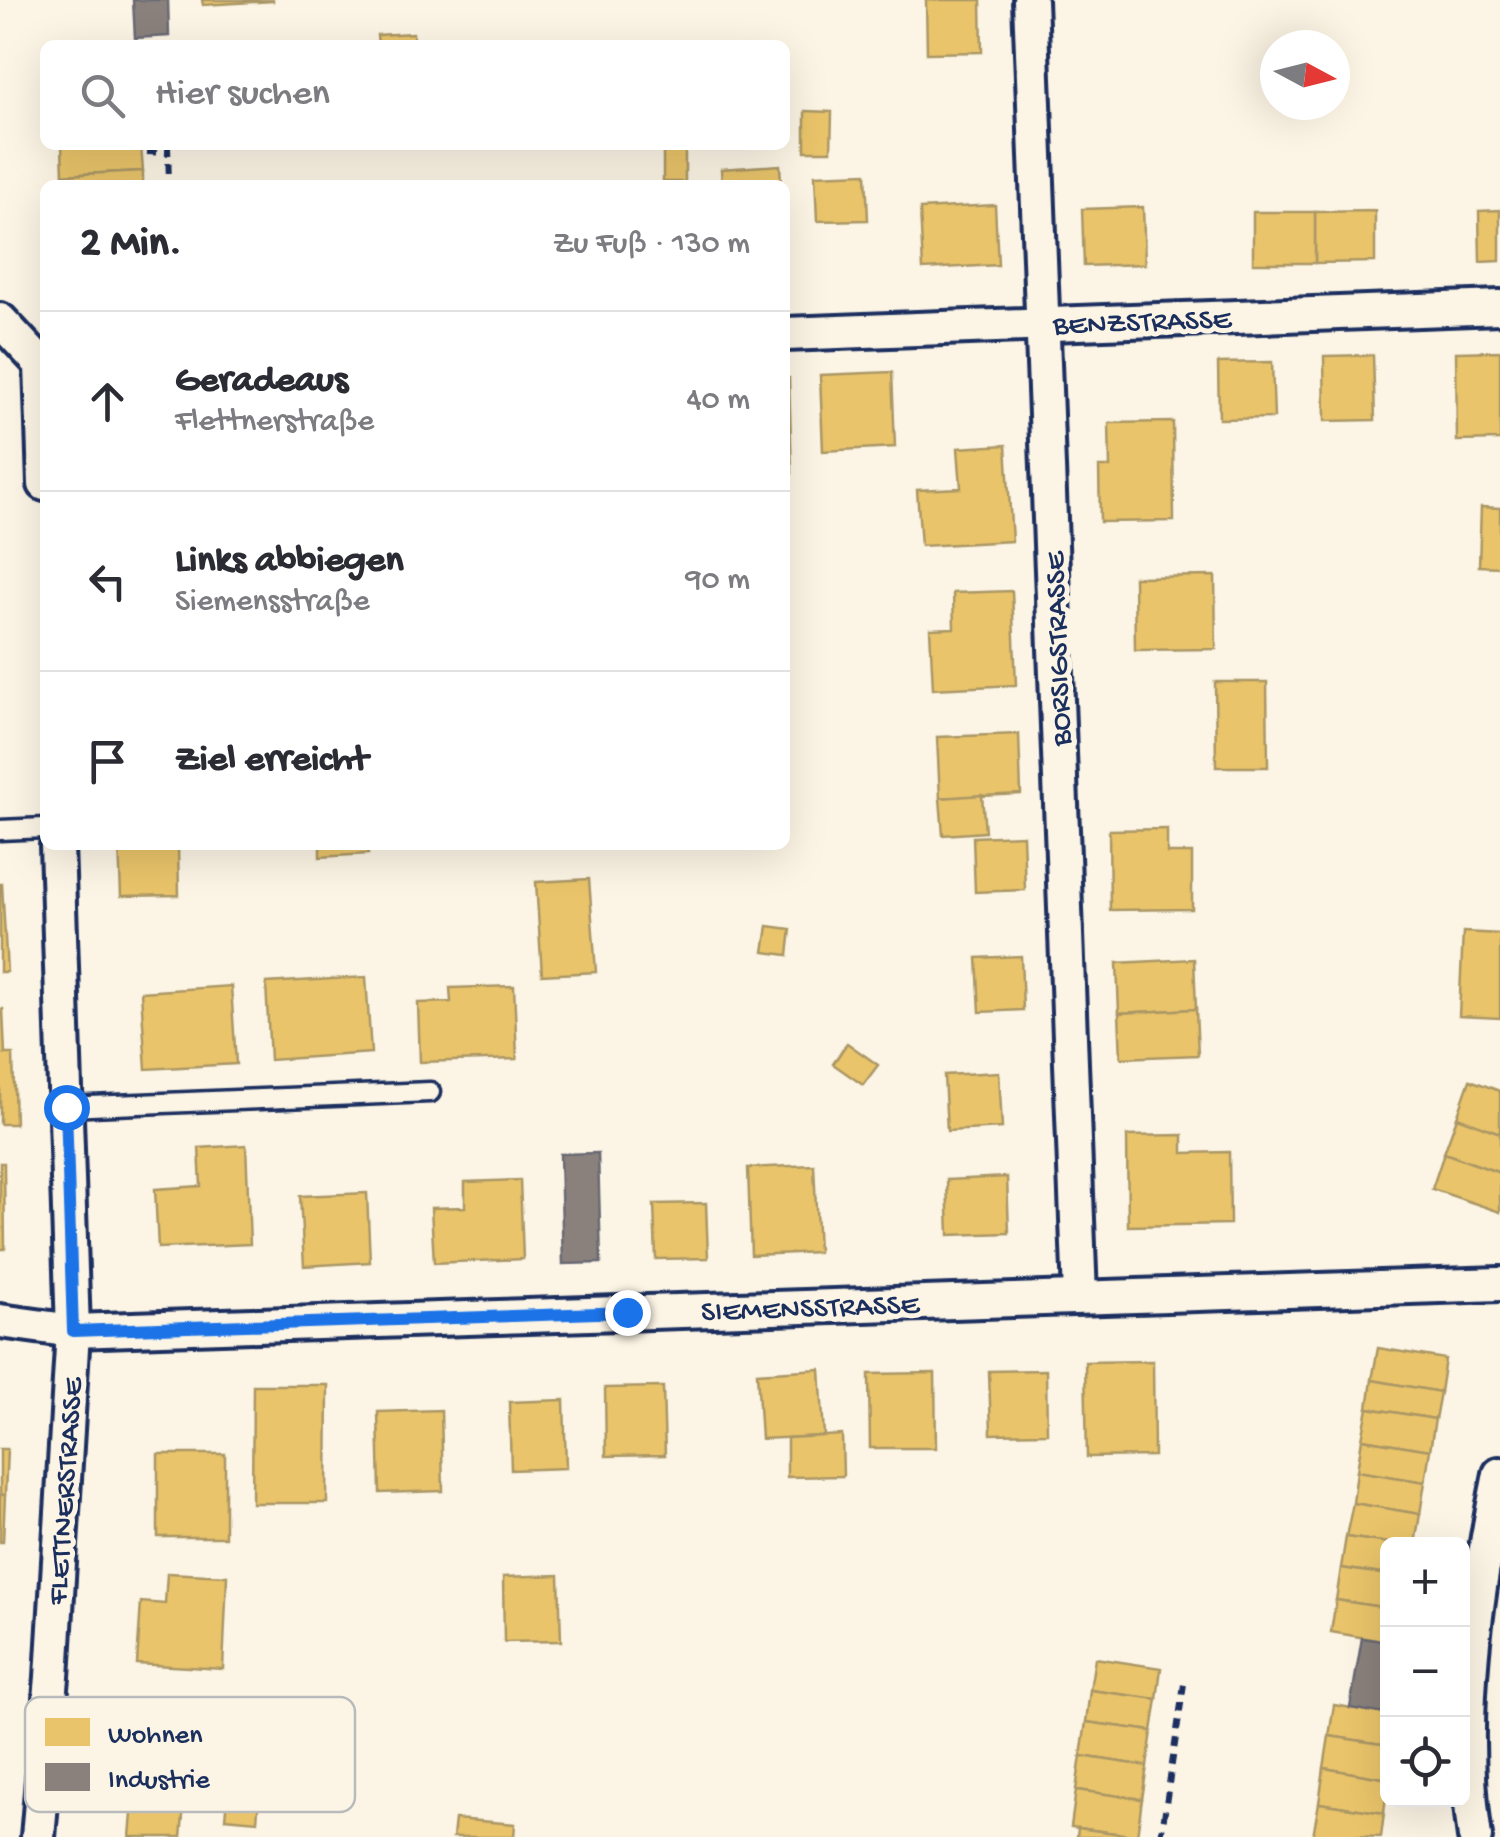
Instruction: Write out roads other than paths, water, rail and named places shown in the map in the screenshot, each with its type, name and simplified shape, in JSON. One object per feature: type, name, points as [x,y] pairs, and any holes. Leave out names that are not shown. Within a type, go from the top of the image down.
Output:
[{"type":"street","name":"BORSIGSTRASSE","points":[[1030,0],[1080,1297]]},
{"type":"street","name":"BENZSTRASSE","points":[[790,334],[1500,307]]},
{"type":"street","points":[[0,320],[40,361]]},
{"type":"street","name":"FLETTNERSTRASSE","points":[[50,1697],[73,1331],[57,850]]},
{"type":"street","name":"SIEMENSSTRASSE","points":[[0,1321],[73,1331],[1500,1284]]},
{"type":"street","points":[[1475,1837],[1466,1742],[1474,1641],[1500,1474]]},
{"type":"street","name":"FLETTNERSTRASSE","points":[[38,1837],[40,1812]]},
{"type":"lane","points":[[0,830],[40,828]]},
{"type":"lane","points":[[66,1107],[430,1092]]}]
